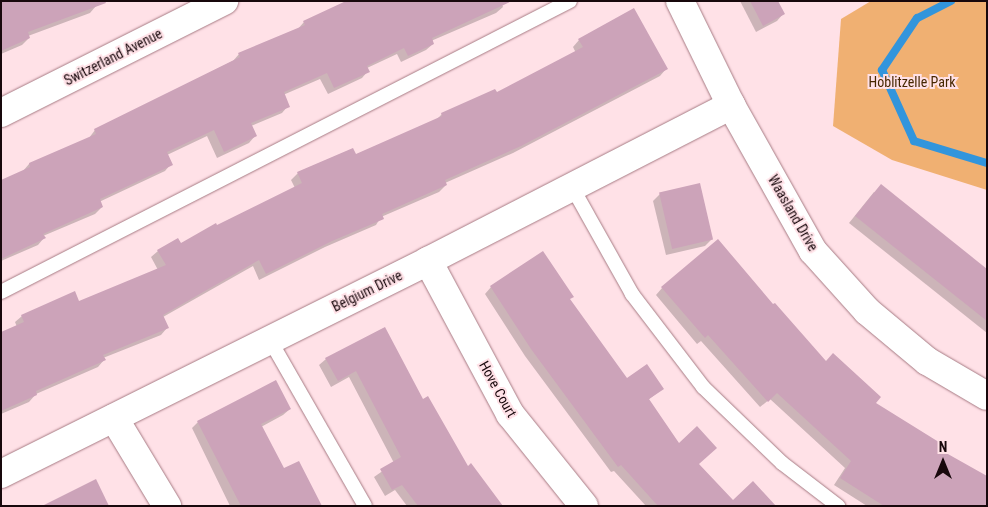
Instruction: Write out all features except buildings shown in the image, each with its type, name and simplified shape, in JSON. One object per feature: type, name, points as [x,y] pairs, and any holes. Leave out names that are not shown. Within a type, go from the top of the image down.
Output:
[{"type":"street","name":"Switzerland Avenue","points":[[1,113],[224,1]]},
{"type":"street","name":"Waasland Drive","points":[[680,1],[731,105],[819,257],[867,311],[920,354],[987,396]]},
{"type":"street","name":"Belgium Drive","points":[[1,474],[428,261],[731,105]]},
{"type":"street","name":"Hove Court","points":[[428,261],[510,414],[584,506]]},
{"type":"street","points":[[114,418],[167,506]]},
{"type":"lane","points":[[1,292],[570,1]]},
{"type":"lane","points":[[572,187],[632,294],[703,387],[782,463],[838,506]]},
{"type":"lane","points":[[270,340],[365,506]]},
{"type":"green space","name":"Hoblitzelle Park","points":[[871,1],[987,1],[987,190],[892,160],[833,126],[841,19]]},
{"type":"waterway","points":[[951,1],[917,18],[882,70],[914,141],[987,163]]}]
